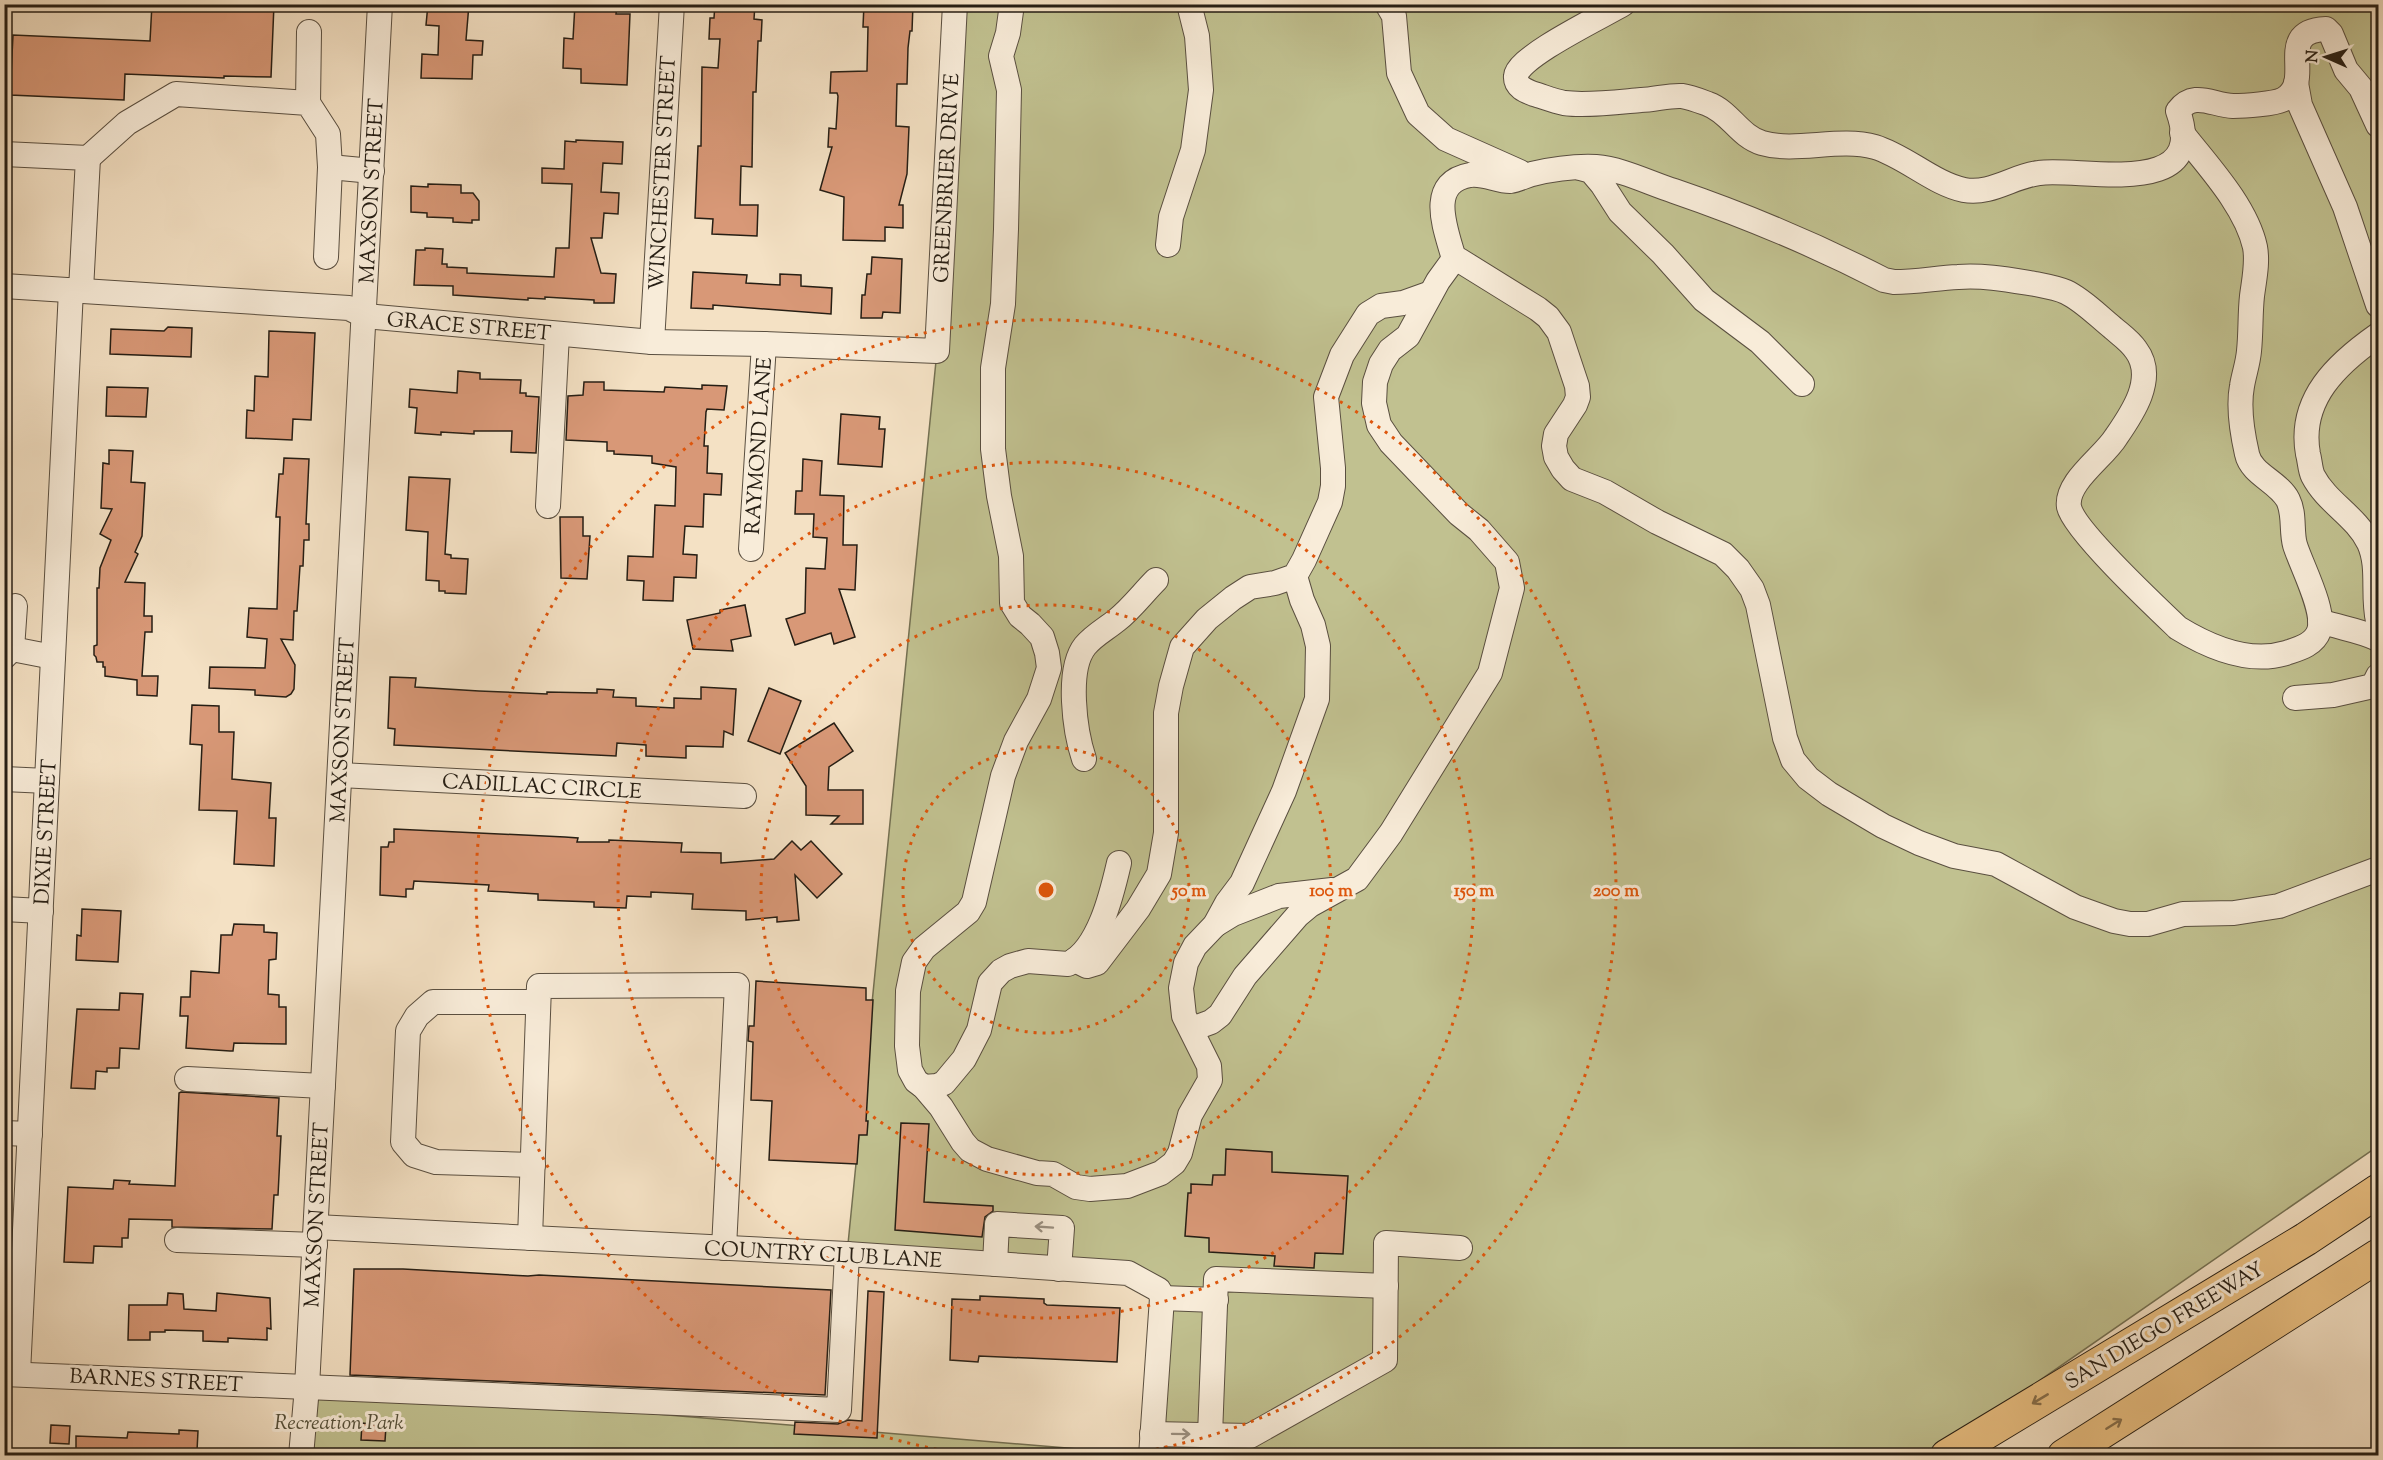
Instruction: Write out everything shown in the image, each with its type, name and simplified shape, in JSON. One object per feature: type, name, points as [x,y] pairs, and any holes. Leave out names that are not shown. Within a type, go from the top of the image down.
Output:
[{"type":"highway","points":[[2306,1239],[2379,1173]]},
{"type":"highway","name":"SAN DIEGO FREEWAY","points":[[1947,1455],[2306,1239],[2379,1191]]},
{"type":"highway","points":[[2064,1455],[2379,1256]]},
{"type":"highway","points":[[2267,1327],[2379,1279]]},
{"type":"street","name":"MAXSON STREET","points":[[301,1455],[308,1387],[380,4]]},
{"type":"street","name":"WINCHESTER STREET","points":[[652,342],[672,4]]},
{"type":"street","name":"GREENBRIER DRIVE","points":[[937,351],[955,4]]},
{"type":"street","points":[[1012,4],[1008,33],[1001,56],[1009,90],[1003,304],[993,368],[993,437],[999,496],[1011,556],[1012,603],[1020,616],[1042,637],[1047,653],[1048,668],[1039,699],[1016,741],[1003,776],[974,902],[968,912],[924,948],[912,968],[908,991],[907,1056],[910,1070],[916,1081],[924,1087],[948,1118],[963,1142],[978,1155],[1018,1168],[1053,1174],[1076,1187],[1112,1188],[1149,1179],[1174,1163],[1180,1153],[1190,1115],[1210,1080],[1209,1066],[1184,1016],[1181,998],[1186,963],[1195,946],[1215,925],[1233,914],[1279,896],[1340,889]]},
{"type":"street","points":[[1168,245],[1171,217],[1193,150],[1202,90],[1197,36],[1189,4]]},
{"type":"street","points":[[1387,4],[1394,16],[1394,38],[1399,73],[1418,114],[1446,139],[1514,170],[1523,173],[1546,167],[1598,168],[1626,175],[1781,230],[1884,280],[1904,282],[1986,277],[2065,291],[2078,299],[2138,351],[2144,382],[2139,399],[2116,438],[2105,454],[2074,484],[2069,506],[2074,518],[2093,542],[2178,628],[2205,642],[2248,656],[2264,657],[2283,654],[2312,641],[2319,632],[2320,621],[2310,582],[2295,544],[2288,499],[2251,464],[2246,448],[2241,396],[2249,350],[2250,317],[2255,280],[2254,247],[2238,209],[2182,133]]},
{"type":"street","points":[[1623,4],[1577,29],[1526,62],[1518,70],[1517,82],[1526,91],[1565,103],[1681,96],[1690,98],[1722,111],[1744,134],[1758,141],[1774,144],[1852,144],[1875,147],[1947,184],[1966,190],[1995,187],[2036,173],[2143,174],[2170,163],[2178,154],[2182,133],[2178,111],[2183,104],[2193,99],[2232,106],[2248,106],[2283,100],[2290,94],[2296,83]]},
{"type":"street","points":[[2379,125],[2361,88],[2349,76],[2331,34],[2326,29],[2308,32],[2300,39],[2296,49],[2298,66],[2296,83],[2300,105],[2345,207],[2379,305]]},
{"type":"street","points":[[309,32],[308,103],[328,134],[330,167],[327,257]]},
{"type":"street","points":[[4,154],[88,158],[127,123],[176,93],[308,103]]},
{"type":"street","name":"DIXIE STREET","points":[[11,1374],[30,1134],[53,657],[76,290],[88,158]]},
{"type":"street","points":[[330,167],[372,171]]},
{"type":"street","points":[[1454,259],[1443,224],[1441,208],[1445,192],[1453,182],[1470,175],[1485,175],[1511,181],[1567,168],[1591,171],[1620,212],[1663,254],[1704,300],[1760,342],[1802,384]]},
{"type":"street","points":[[1191,1029],[1211,1022],[1220,1015],[1245,976],[1298,915],[1310,905],[1357,879],[1380,849],[1484,684],[1499,641],[1512,588],[1507,562],[1479,530],[1460,514],[1391,443],[1379,425],[1374,403],[1375,382],[1381,364],[1390,350],[1408,336],[1431,293],[1454,259]]},
{"type":"street","points":[[1454,259],[1460,260],[1538,309],[1548,317],[1559,332],[1577,386],[1575,405],[1556,434],[1554,446],[1556,457],[1563,470],[1572,479],[1605,492],[1657,522],[1724,554],[1752,589],[1767,643],[1785,738],[1793,759],[1808,778],[1829,794],[1883,826],[1919,843],[1954,856],[1996,864],[2075,907],[2114,921],[2130,924],[2148,924],[2183,914],[2234,913],[2279,906],[2379,868]]},
{"type":"street","name":"GRACE STREET","points":[[4,286],[350,308],[365,316],[652,342],[937,351]]},
{"type":"street","points":[[1075,960],[1087,966],[1097,963],[1138,909],[1159,874],[1166,833],[1166,713],[1182,646],[1207,619],[1250,587],[1275,583],[1295,576],[1304,560],[1331,494],[1333,468],[1326,397],[1342,355],[1368,314],[1382,306],[1403,303],[1431,293]]},
{"type":"street","points":[[548,506],[557,334]]},
{"type":"street","points":[[2379,335],[2346,358],[2330,374],[2309,414],[2306,429],[2312,475],[2328,496],[2362,531],[2370,546],[2374,562],[2375,602],[2379,621]]},
{"type":"street","name":"RAYMOND LANE","points":[[751,549],[764,344]]},
{"type":"street","points":[[1215,925],[1227,903],[1242,884],[1265,836],[1317,699],[1318,646],[1313,625],[1295,576]]},
{"type":"street","points":[[1084,759],[1076,734],[1074,708],[1079,656],[1099,632],[1118,620],[1156,580]]},
{"type":"street","points":[[15,606],[8,653],[53,657]]},
{"type":"street","points":[[2320,621],[2335,627],[2362,631],[2379,639]]},
{"type":"street","points":[[2295,698],[2357,691],[2373,686],[2379,676]]},
{"type":"street","name":"CADILLAC CIRCLE","points":[[340,775],[744,796]]},
{"type":"street","points":[[4,779],[47,781]]},
{"type":"street","points":[[924,1087],[937,1086],[949,1078],[964,1059],[977,1035],[987,990],[995,977],[1018,963],[1028,961],[1059,965],[1075,960],[1082,954],[1106,911],[1119,863]]},
{"type":"street","points":[[4,909],[41,911]]},
{"type":"street","points":[[530,1238],[539,986],[737,985],[724,1248]]},
{"type":"street","points":[[532,1165],[436,1162],[414,1155],[403,1142],[408,1031],[417,1016],[433,1002],[538,1002]]},
{"type":"street","points":[[948,1118],[944,1099],[949,1078]]},
{"type":"street","points":[[187,1079],[323,1086]]},
{"type":"street","points":[[4,1133],[30,1134]]},
{"type":"street","points":[[995,1264],[997,1224],[1062,1228],[1059,1269]]},
{"type":"street","name":"COUNTRY CLUB LANE","points":[[177,1240],[315,1236],[530,1238],[847,1254],[1128,1273],[1158,1290],[1162,1298]]},
{"type":"street","points":[[1216,1300],[1162,1298],[1151,1445],[1210,1435],[1250,1436],[1385,1360],[1386,1243],[1460,1248]]},
{"type":"street","name":"BARNES STREET","points":[[11,1374],[839,1410],[847,1254]]},
{"type":"street","points":[[1210,1435],[1216,1279],[1386,1286]]},
{"type":"green space","name":"Recreation Park","points":[[955,5],[2378,5],[2378,1146],[1932,1455],[301,1456],[307,1385],[1151,1455],[1151,1287],[847,1254],[937,351]]},
{"type":"building","points":[[152,4],[274,4],[271,77],[224,76],[224,78],[125,74],[124,100],[10,95],[13,35],[150,41]]},
{"type":"building","points":[[428,4],[469,4],[466,40],[483,41],[482,55],[473,55],[472,79],[421,78],[422,54],[438,55],[439,26],[426,25]]},
{"type":"building","points":[[575,4],[613,4],[617,6],[616,14],[630,14],[627,85],[581,83],[581,69],[563,68],[564,38],[573,39]]},
{"type":"building","points":[[715,4],[755,4],[754,19],[762,20],[761,41],[758,41],[756,92],[753,92],[752,167],[741,166],[740,205],[758,205],[757,236],[712,234],[713,219],[695,218],[698,146],[701,146],[702,67],[718,68],[720,39],[709,39],[710,18],[714,18]]},
{"type":"building","points":[[864,4],[913,4],[907,84],[897,84],[896,126],[909,127],[907,174],[899,205],[903,205],[903,228],[885,227],[885,241],[843,240],[844,197],[820,190],[832,147],[828,147],[829,128],[836,129],[838,96],[837,93],[830,93],[831,72],[867,71],[868,27],[863,27]]},
{"type":"building","points":[[576,140],[623,142],[622,164],[603,163],[601,192],[619,193],[618,214],[604,213],[602,238],[591,238],[601,273],[616,274],[614,303],[545,297],[545,299],[528,298],[528,300],[453,295],[453,286],[414,285],[416,250],[425,250],[425,248],[443,249],[442,264],[447,264],[447,267],[467,268],[467,273],[554,277],[556,248],[569,248],[572,184],[542,183],[542,168],[564,169],[565,141],[576,142]]},
{"type":"building","points":[[428,184],[461,185],[461,193],[473,193],[479,201],[479,220],[472,220],[472,223],[453,222],[453,218],[427,217],[427,213],[411,212],[411,186],[428,187]]},
{"type":"building","points":[[872,257],[902,259],[900,313],[883,312],[882,318],[861,318],[862,295],[865,295],[867,274],[871,274]]},
{"type":"building","points":[[693,272],[747,275],[746,283],[780,285],[780,274],[801,275],[801,286],[832,288],[831,314],[713,305],[713,309],[691,308]]},
{"type":"building","points":[[168,327],[192,328],[191,357],[110,354],[111,329],[164,331]]},
{"type":"building","points":[[269,331],[315,333],[311,420],[293,419],[292,440],[246,438],[247,410],[254,411],[255,376],[268,377]]},
{"type":"building","points":[[458,371],[480,373],[480,379],[521,380],[520,393],[539,397],[536,453],[511,452],[512,431],[474,431],[474,434],[441,432],[441,435],[415,433],[417,408],[409,407],[410,389],[457,393]]},
{"type":"building","points":[[584,382],[604,382],[604,390],[664,392],[665,387],[702,389],[702,385],[727,386],[724,410],[707,409],[704,446],[708,446],[707,473],[722,474],[721,495],[704,494],[703,527],[685,526],[683,554],[697,555],[696,578],[674,577],[673,601],[643,600],[644,581],[627,580],[628,556],[653,557],[655,505],[675,506],[676,467],[652,463],[652,456],[614,454],[614,451],[607,451],[607,442],[566,440],[568,396],[583,395]]},
{"type":"building","points":[[107,387],[148,388],[146,417],[106,416]]},
{"type":"building","points":[[841,414],[880,417],[879,429],[885,429],[882,467],[838,464]]},
{"type":"building","points":[[109,450],[133,451],[131,482],[145,483],[142,536],[135,552],[138,554],[125,582],[145,583],[144,616],[152,616],[152,632],[145,632],[142,676],[158,676],[157,696],[137,695],[137,680],[105,676],[103,662],[97,662],[94,655],[94,646],[97,645],[97,588],[99,588],[100,568],[111,540],[100,534],[112,509],[101,508],[103,463],[109,464]]},
{"type":"building","points":[[284,458],[309,459],[306,524],[309,524],[309,540],[304,540],[297,611],[294,611],[293,640],[281,639],[295,665],[294,689],[286,697],[255,695],[255,690],[209,688],[210,667],[265,668],[267,639],[247,637],[249,608],[277,609],[280,517],[276,517],[279,474],[283,474]]},
{"type":"building","points":[[803,459],[822,461],[820,495],[844,496],[843,545],[857,545],[855,590],[839,589],[855,637],[834,644],[831,633],[795,645],[786,619],[805,613],[806,568],[825,569],[827,538],[813,537],[814,514],[795,514],[796,491],[802,491]]},
{"type":"building","points":[[409,477],[450,479],[445,554],[451,555],[451,558],[468,559],[466,594],[439,591],[439,581],[426,580],[428,532],[406,530]]},
{"type":"building","points":[[560,517],[583,517],[583,536],[590,536],[587,579],[561,578]]},
{"type":"building","points":[[745,605],[751,636],[731,640],[733,651],[693,649],[687,620]]},
{"type":"building","points":[[390,677],[416,678],[415,687],[479,691],[547,694],[547,692],[597,693],[597,689],[614,690],[613,697],[636,698],[636,706],[674,708],[674,698],[701,699],[701,687],[736,689],[733,735],[724,731],[723,747],[686,746],[686,758],[646,756],[646,745],[617,743],[616,756],[394,745],[395,729],[388,728]]},
{"type":"building","points":[[769,688],[801,701],[780,754],[748,741]]},
{"type":"building","points":[[192,705],[219,706],[219,732],[234,732],[232,779],[271,783],[269,818],[276,818],[274,866],[234,864],[237,811],[199,810],[202,745],[190,744]]},
{"type":"building","points":[[834,723],[853,751],[829,767],[828,790],[863,790],[863,824],[831,824],[839,816],[806,815],[806,786],[785,753]]},
{"type":"building","points":[[394,829],[565,837],[578,838],[577,842],[609,842],[609,840],[682,843],[681,852],[721,853],[721,863],[774,859],[792,841],[801,850],[811,841],[842,874],[817,898],[795,875],[799,920],[777,922],[777,917],[746,920],[746,911],[692,909],[693,894],[651,892],[651,897],[627,896],[626,908],[594,907],[594,902],[538,900],[538,894],[488,891],[489,885],[414,881],[413,889],[406,889],[406,897],[380,895],[381,847],[388,847],[389,842],[394,842]]},
{"type":"building","points":[[82,909],[121,911],[118,962],[76,960],[77,935],[81,936]]},
{"type":"building","points":[[234,924],[264,925],[264,932],[277,933],[276,959],[269,960],[268,994],[279,995],[279,1007],[286,1007],[286,1044],[234,1043],[233,1051],[186,1048],[188,1016],[180,1016],[181,997],[190,997],[191,971],[219,973],[221,935],[232,935]]},
{"type":"building","points":[[756,981],[866,988],[866,1000],[873,1000],[867,1135],[859,1135],[857,1164],[769,1160],[772,1101],[751,1100],[753,1042],[748,1041],[749,1026],[754,1026]]},
{"type":"building","points":[[120,993],[143,994],[139,1049],[120,1048],[119,1068],[107,1068],[107,1072],[96,1071],[95,1089],[71,1088],[77,1009],[119,1010]]},
{"type":"building","points":[[179,1093],[279,1098],[277,1136],[281,1136],[278,1195],[274,1195],[272,1229],[172,1227],[172,1220],[129,1219],[128,1238],[122,1238],[122,1247],[94,1246],[93,1263],[64,1262],[68,1187],[113,1189],[114,1180],[130,1181],[129,1184],[175,1186]]},
{"type":"building","points":[[901,1123],[929,1124],[924,1202],[993,1206],[993,1211],[985,1217],[982,1237],[895,1230]]},
{"type":"building","points":[[1226,1149],[1272,1152],[1272,1172],[1348,1176],[1343,1254],[1315,1253],[1314,1268],[1274,1266],[1275,1256],[1209,1252],[1209,1238],[1185,1236],[1188,1193],[1191,1193],[1191,1184],[1212,1185],[1213,1175],[1225,1175]]},
{"type":"building","points":[[354,1269],[403,1269],[831,1290],[825,1395],[350,1375]]},
{"type":"building","points":[[868,1291],[884,1292],[877,1438],[794,1434],[795,1422],[838,1424],[848,1420],[862,1421]]},
{"type":"building","points":[[168,1293],[183,1294],[184,1309],[216,1311],[217,1293],[270,1298],[271,1329],[267,1328],[267,1340],[228,1338],[228,1342],[203,1341],[203,1331],[165,1330],[165,1332],[150,1332],[150,1340],[128,1340],[129,1305],[167,1305]]},
{"type":"building","points":[[980,1296],[1044,1299],[1047,1305],[1120,1308],[1117,1362],[979,1356],[978,1362],[950,1360],[952,1299],[980,1300]]},
{"type":"building","points":[[362,1423],[386,1426],[385,1441],[361,1440]]},
{"type":"building","points":[[51,1425],[70,1426],[69,1444],[50,1443]]},
{"type":"building","points":[[179,1430],[198,1431],[197,1451],[165,1450],[165,1455],[76,1455],[76,1436],[127,1438],[128,1432],[179,1434]]}]
